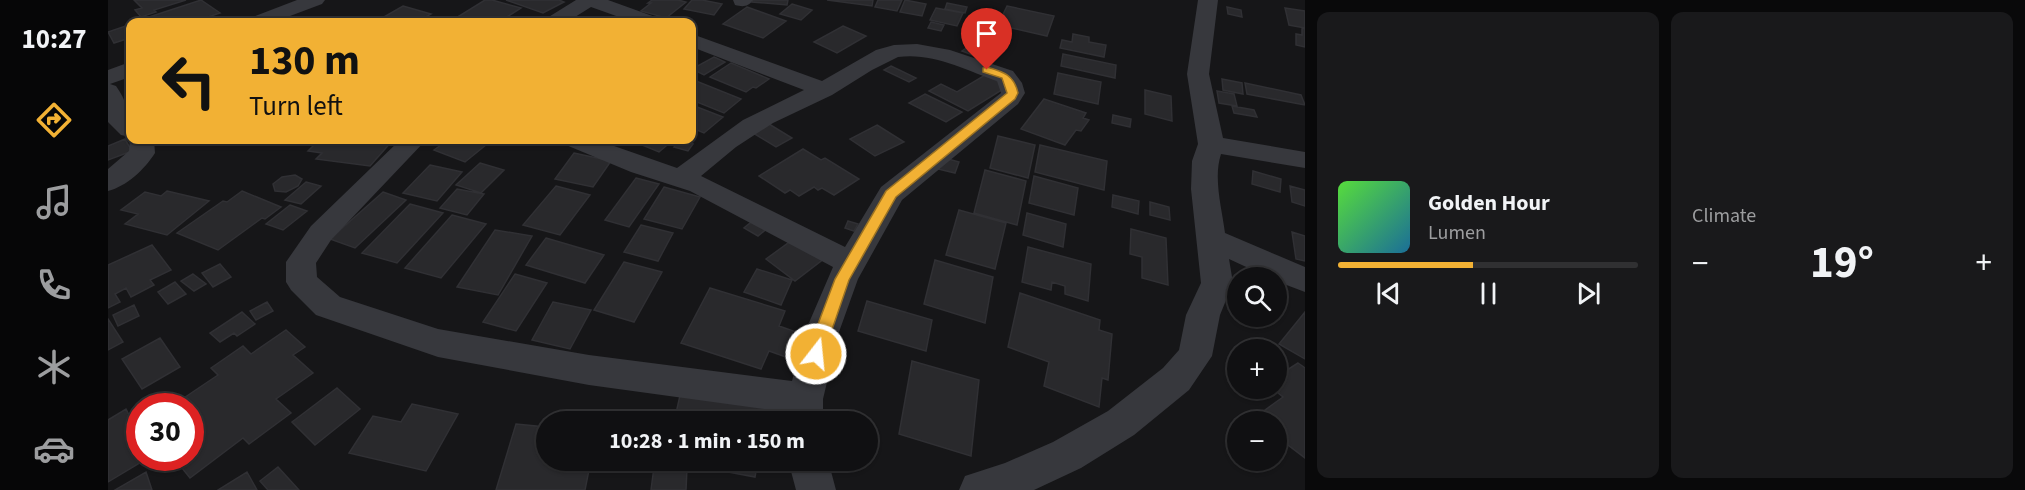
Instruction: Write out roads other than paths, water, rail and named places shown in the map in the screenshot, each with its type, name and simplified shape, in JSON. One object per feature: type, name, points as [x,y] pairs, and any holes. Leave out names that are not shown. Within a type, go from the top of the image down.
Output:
[{"type":"street","points":[[268,18],[315,0]]},
{"type":"street","points":[[561,18],[590,0],[640,18]]},
{"type":"street","points":[[979,490],[1008,482],[1067,455],[1121,423],[1176,379],[1195,356],[1203,315],[1217,283],[1205,161],[1211,144],[1198,74],[1208,7],[1189,0]]},
{"type":"street","points":[[285,12],[299,18]]},
{"type":"street","points":[[696,42],[824,90]]},
{"type":"street","points":[[410,144],[321,233],[301,262],[302,282],[328,306],[438,343],[804,410],[822,332],[851,263],[891,194],[1010,99],[1013,93],[1011,83],[1005,76],[930,52],[904,50],[885,55],[824,90],[778,111],[739,133],[715,149],[681,179]]},
{"type":"street","points":[[108,78],[126,71]]},
{"type":"street","points":[[108,91],[118,119],[126,126]]},
{"type":"street","points":[[108,182],[129,167],[142,153],[142,144]]},
{"type":"street","points":[[585,144],[640,166],[700,185],[851,263]]},
{"type":"street","points":[[1211,144],[1305,160]]},
{"type":"street","points":[[1211,239],[1305,280]]},
{"type":"street","points":[[811,471],[816,490]]}]
